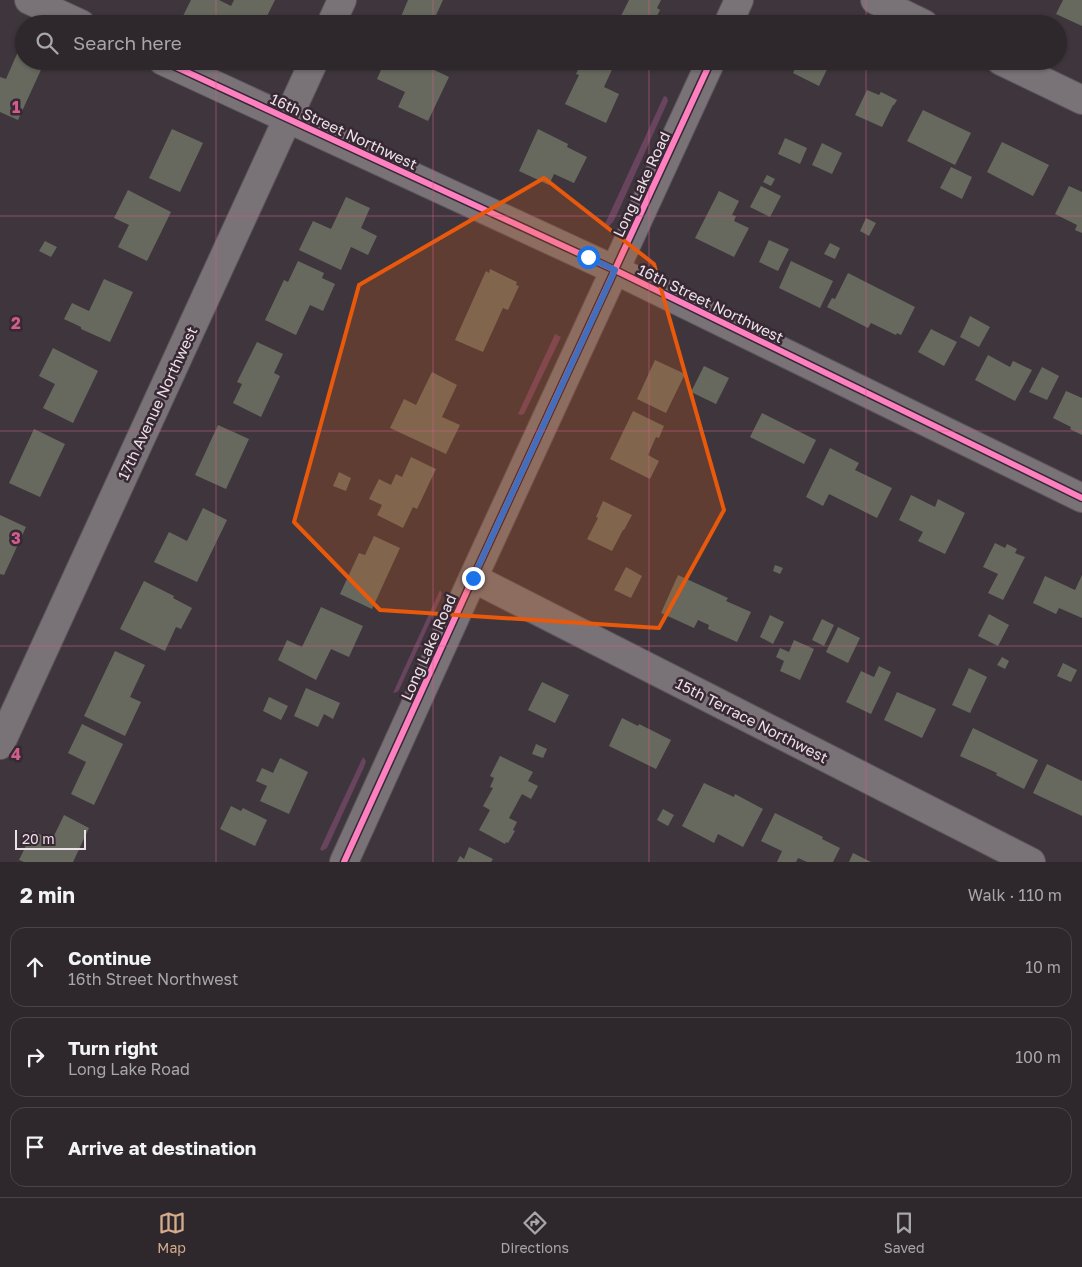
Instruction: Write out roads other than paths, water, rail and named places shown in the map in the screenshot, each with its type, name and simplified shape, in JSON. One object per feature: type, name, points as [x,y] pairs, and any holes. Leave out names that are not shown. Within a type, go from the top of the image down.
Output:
[{"type":"street","points":[[29,0],[62,15]]},
{"type":"street","points":[[335,15],[342,0]]},
{"type":"street","points":[[732,15],[739,0]]},
{"type":"street","points":[[875,0],[906,15]]},
{"type":"street","name":"16th Street Northwest","points":[[183,70],[615,270],[1082,498]]},
{"type":"street","name":"17th Avenue Northwest","points":[[0,745],[310,70]]},
{"type":"street","name":"Long Lake Road","points":[[344,862],[707,70]]},
{"type":"street","points":[[1020,70],[1082,100]]},
{"type":"street","name":"15th Terrace Northwest","points":[[473,578],[1031,862]]}]
